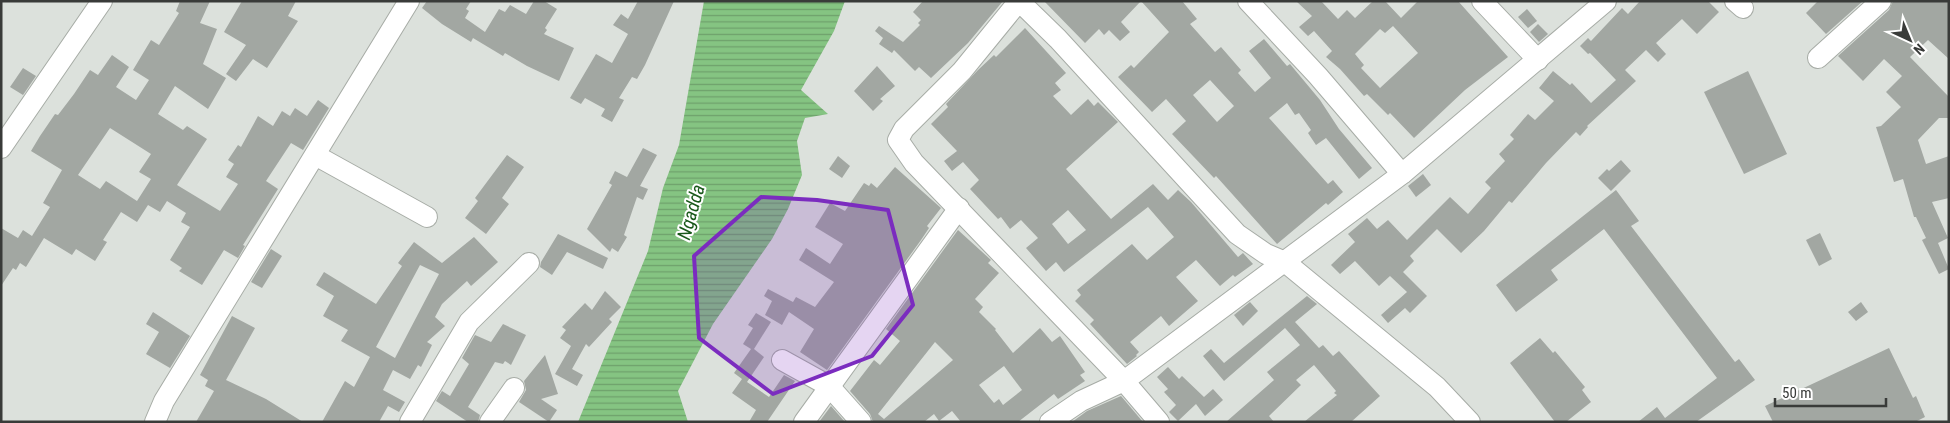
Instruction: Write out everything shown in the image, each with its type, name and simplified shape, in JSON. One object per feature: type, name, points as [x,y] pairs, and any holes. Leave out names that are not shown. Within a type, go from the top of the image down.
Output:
[{"type":"street","points":[[4,137],[31,107],[102,1]]},
{"type":"street","points":[[155,422],[164,401],[409,1]]},
{"type":"street","points":[[1159,422],[1124,381],[914,163],[898,140],[904,129],[962,71],[1019,1],[1058,38],[1237,234],[1266,254],[1285,262],[1437,387],[1470,422]]},
{"type":"street","points":[[1248,1],[1324,83],[1402,174]]},
{"type":"street","points":[[1482,1],[1538,60]]},
{"type":"street","points":[[1050,422],[1082,401],[1124,381],[1402,174],[1606,1]]},
{"type":"street","points":[[1818,58],[1881,1]]},
{"type":"street","points":[[315,155],[427,217]]},
{"type":"street","points":[[804,422],[959,208]]},
{"type":"street","points":[[410,422],[469,322],[529,263]]},
{"type":"street","points":[[782,360],[829,386],[861,422]]},
{"type":"street","points":[[490,422],[514,388]]},
{"type":"highlighted area","points":[[761,197],[817,200],[888,210],[913,305],[872,356],[773,394],[699,338],[694,256]]},
{"type":"water","name":"Ngadda","points":[[704,1],[845,1],[834,31],[801,90],[828,114],[805,118],[797,141],[802,175],[788,209],[772,239],[713,324],[678,391],[688,422],[578,422],[648,251],[663,188],[679,145]]},
{"type":"building","points":[[180,1],[210,1],[200,23],[217,29],[203,64],[226,78],[208,109],[175,86],[158,114],[183,130],[187,126],[207,139],[177,185],[220,211],[238,184],[226,177],[234,164],[228,160],[238,145],[241,147],[258,116],[273,126],[282,111],[290,116],[295,108],[307,116],[318,100],[329,108],[303,150],[291,143],[266,181],[278,189],[243,245],[245,246],[238,258],[224,250],[202,285],[179,271],[182,268],[170,260],[190,227],[181,222],[186,213],[167,201],[160,212],[148,205],[137,222],[121,212],[103,240],[107,242],[95,261],[76,249],[72,255],[44,238],[26,267],[20,263],[16,270],[13,268],[1,286],[1,228],[18,238],[23,230],[32,236],[50,207],[43,203],[62,170],[31,151],[40,136],[55,114],[58,115],[74,94],[90,70],[98,75],[112,55],[129,67],[116,87],[136,100],[149,80],[133,70],[151,40],[159,45],[179,13],[176,11]],"holes":[[[110,128],[151,154],[139,172],[151,179],[137,201],[106,181],[100,189],[78,175]]]},
{"type":"building","points":[[242,1],[296,1],[288,16],[298,21],[267,68],[253,59],[236,81],[226,74],[246,45],[224,32]]},
{"type":"building","points":[[427,1],[471,1],[466,9],[469,11],[465,18],[485,32],[499,9],[505,12],[510,5],[526,14],[534,1],[544,1],[557,9],[545,28],[547,30],[544,34],[574,48],[559,81],[505,53],[503,56],[473,38],[471,42],[442,24],[422,8]]},
{"type":"building","points":[[638,1],[674,1],[645,65],[637,79],[632,77],[619,98],[624,100],[612,122],[601,116],[605,109],[585,98],[581,104],[570,98],[596,54],[612,63],[628,34],[613,25],[621,14],[628,19]]},
{"type":"building","points":[[923,1],[1003,1],[968,43],[931,78],[919,67],[915,71],[894,50],[892,53],[879,44],[883,38],[875,31],[879,26],[903,42],[920,25],[918,23],[921,20],[913,12]]},
{"type":"building","points":[[1044,1],[1141,1],[1121,22],[1130,32],[1120,41],[1109,30],[1104,35],[1099,29],[1085,43]]},
{"type":"building","points":[[1141,1],[1182,1],[1197,19],[1190,24],[1215,52],[1221,47],[1241,70],[1238,73],[1255,92],[1271,78],[1249,51],[1264,39],[1287,66],[1290,64],[1320,100],[1339,129],[1372,168],[1359,179],[1326,138],[1316,145],[1308,133],[1311,130],[1299,113],[1295,115],[1287,103],[1269,118],[1328,184],[1333,180],[1343,192],[1328,205],[1326,203],[1277,244],[1216,176],[1214,178],[1172,134],[1186,121],[1166,99],[1152,112],[1118,77],[1131,65],[1134,68],[1169,32]],"holes":[[[1210,80],[1234,106],[1217,122],[1193,95]]]},
{"type":"building","points":[[1296,1],[1321,1],[1338,19],[1347,10],[1355,18],[1373,1],[1385,1],[1401,18],[1418,1],[1458,1],[1508,57],[1465,90],[1414,138],[1390,113],[1388,115],[1367,94],[1364,96],[1340,69],[1326,57],[1332,51],[1314,31],[1308,36],[1299,27],[1312,16]],"holes":[[[1393,26],[1418,53],[1380,88],[1361,68],[1364,65],[1355,54],[1380,29],[1385,33]]]},
{"type":"building","points":[[1640,1],[1708,1],[1719,12],[1697,34],[1682,19],[1656,43],[1666,54],[1658,62],[1646,50],[1625,70],[1636,81],[1587,126],[1580,136],[1576,132],[1546,163],[1512,203],[1509,201],[1484,231],[1461,253],[1437,229],[1410,256],[1414,261],[1403,272],[1427,296],[1410,313],[1405,308],[1388,323],[1381,315],[1407,292],[1390,276],[1379,286],[1355,261],[1340,274],[1331,265],[1355,242],[1348,234],[1367,218],[1377,229],[1388,220],[1407,240],[1450,197],[1468,214],[1491,188],[1485,182],[1505,161],[1499,154],[1514,139],[1510,135],[1528,114],[1535,120],[1554,101],[1539,88],[1553,71],[1570,85],[1572,83],[1591,103],[1616,80],[1590,53],[1588,54],[1580,46],[1588,38],[1591,41],[1622,8],[1628,14]]},
{"type":"building","points":[[1818,1],[1863,1],[1826,34],[1806,13]]},
{"type":"building","points":[[1893,1],[1949,1],[1949,59],[1928,40],[1910,57],[1949,97],[1949,118],[1939,118],[1918,140],[1926,164],[1949,156],[1949,198],[1932,202],[1948,238],[1938,243],[1949,269],[1939,274],[1922,240],[1926,238],[1916,217],[1914,217],[1903,179],[1894,182],[1876,127],[1881,126],[1901,107],[1886,92],[1902,76],[1884,59],[1863,81],[1838,56],[1889,10]]},
{"type":"building","points":[[1527,9],[1537,21],[1528,28],[1518,17]]},
{"type":"building","points":[[1538,24],[1548,34],[1539,42],[1530,32]]},
{"type":"building","points":[[1025,28],[1066,73],[1055,83],[1061,90],[1053,96],[1071,115],[1088,99],[1094,106],[1098,102],[1118,122],[1066,169],[1111,219],[1153,184],[1168,200],[1178,190],[1191,202],[1238,257],[1243,253],[1253,264],[1235,277],[1233,275],[1220,286],[1196,260],[1176,277],[1198,301],[1169,326],[1161,316],[1130,342],[1139,352],[1127,364],[1090,324],[1094,320],[1075,301],[1081,295],[1077,290],[1132,244],[1147,260],[1174,237],[1148,207],[1064,272],[1056,262],[1046,271],[1026,248],[1038,238],[1021,220],[1010,229],[1001,217],[998,219],[970,189],[979,180],[963,162],[952,171],[944,161],[957,151],[931,124],[948,107],[946,104],[978,70],[994,55],[996,57]],"holes":[[[1068,210],[1086,230],[1068,244],[1052,224]]]},
{"type":"building","points":[[877,66],[895,86],[880,99],[883,101],[873,111],[854,91]]},
{"type":"building","points":[[23,68],[36,76],[23,95],[10,87]]},
{"type":"building","points":[[1748,71],[1787,154],[1744,174],[1704,92]]},
{"type":"building","points":[[643,148],[657,155],[640,186],[648,189],[643,200],[637,197],[624,235],[627,237],[618,252],[612,248],[610,252],[587,229],[612,185],[609,183],[615,171],[627,177]]},
{"type":"building","points":[[507,155],[524,167],[502,198],[509,204],[486,234],[465,218],[478,201],[475,198]]},
{"type":"building","points":[[838,156],[850,166],[842,178],[829,169]]},
{"type":"building","points":[[1621,160],[1631,171],[1611,191],[1598,178],[1607,169],[1609,171]]},
{"type":"building","points":[[895,167],[941,208],[927,226],[929,228],[921,240],[827,370],[800,352],[814,329],[789,312],[782,325],[765,315],[772,301],[764,296],[768,289],[793,302],[796,297],[815,307],[834,282],[799,260],[806,248],[830,264],[843,244],[815,227],[830,203],[845,211],[864,183],[869,186],[871,183],[877,188]]},
{"type":"building","points":[[1423,174],[1431,185],[1416,197],[1408,186]]},
{"type":"building","points":[[1616,190],[1639,221],[1631,226],[1735,362],[1739,359],[1755,380],[1696,422],[1638,422],[1657,407],[1665,418],[1717,378],[1604,229],[1551,270],[1558,280],[1516,312],[1496,285]]},
{"type":"building","points":[[958,230],[991,260],[988,263],[999,273],[975,299],[983,307],[979,312],[996,329],[1013,353],[1040,328],[1052,342],[1060,336],[1085,372],[1080,375],[1085,381],[1058,399],[1054,394],[1018,422],[961,422],[952,411],[939,421],[934,414],[924,422],[873,422],[870,414],[850,391],[874,360],[880,365],[900,341],[886,329]],"holes":[[[935,342],[953,360],[884,419],[878,414]],[[1004,366],[1022,390],[1003,405],[999,399],[994,403],[979,385]]]},
{"type":"building","points":[[1820,233],[1832,259],[1819,266],[1806,240]]},
{"type":"building","points":[[558,234],[608,258],[603,269],[567,252],[552,275],[540,267],[541,262]]},
{"type":"building","points":[[474,237],[498,262],[471,286],[467,281],[442,304],[435,317],[445,326],[427,342],[432,345],[421,367],[418,365],[410,379],[393,370],[383,390],[405,402],[399,412],[388,406],[379,422],[322,422],[345,381],[354,387],[370,357],[341,341],[348,330],[323,316],[334,296],[316,285],[324,272],[376,304],[402,266],[398,263],[414,242],[442,263]],"holes":[[[420,265],[439,274],[395,358],[376,347]]]},
{"type":"building","points":[[271,249],[282,256],[262,288],[251,282]]},
{"type":"building","points":[[605,291],[621,307],[609,319],[612,322],[589,347],[586,344],[572,369],[583,375],[577,386],[555,374],[571,346],[560,338],[566,330],[562,327],[585,303],[592,310]]},
{"type":"building","points":[[1307,296],[1317,304],[1295,322],[1319,348],[1323,345],[1333,356],[1339,351],[1380,396],[1351,422],[1304,422],[1337,395],[1334,393],[1336,391],[1314,365],[1296,380],[1301,385],[1269,416],[1274,422],[1226,422],[1274,380],[1267,372],[1300,345],[1285,328],[1224,381],[1203,356],[1211,349],[1224,363]]},
{"type":"building","points":[[1250,302],[1258,311],[1243,326],[1234,315]]},
{"type":"building","points":[[1861,302],[1868,312],[1856,321],[1848,312]]},
{"type":"building","points":[[153,312],[190,336],[170,368],[146,354],[159,332],[146,324]]},
{"type":"building","points":[[756,313],[771,322],[754,349],[764,357],[747,382],[769,397],[784,375],[795,381],[767,422],[749,422],[756,410],[732,393],[742,379],[734,373],[751,349],[743,344],[753,328],[748,325]]},
{"type":"building","points":[[232,316],[255,328],[226,380],[266,399],[303,422],[196,422],[214,391],[205,386],[208,380],[200,375]]},
{"type":"building","points":[[503,324],[526,335],[511,365],[505,361],[503,364],[495,362],[468,407],[480,415],[478,422],[468,422],[436,401],[442,391],[450,396],[469,364],[462,358],[475,335],[491,342]]},
{"type":"building","points":[[1540,338],[1553,353],[1555,351],[1585,387],[1582,390],[1591,402],[1566,422],[1555,422],[1510,363]]},
{"type":"building","points":[[1889,348],[1913,398],[1916,396],[1925,417],[1915,422],[1773,422],[1765,406]]},
{"type":"building","points":[[545,355],[558,394],[541,399],[557,410],[549,422],[519,402],[526,390],[524,381]]},
{"type":"building","points":[[1168,367],[1179,379],[1182,376],[1204,397],[1213,389],[1223,400],[1205,416],[1196,404],[1178,421],[1169,412],[1176,405],[1164,392],[1168,389],[1157,377]]},
{"type":"building","points":[[1121,396],[1143,422],[1072,422],[1087,411]]},
{"type":"building","points":[[831,406],[845,422],[819,422]]}]
